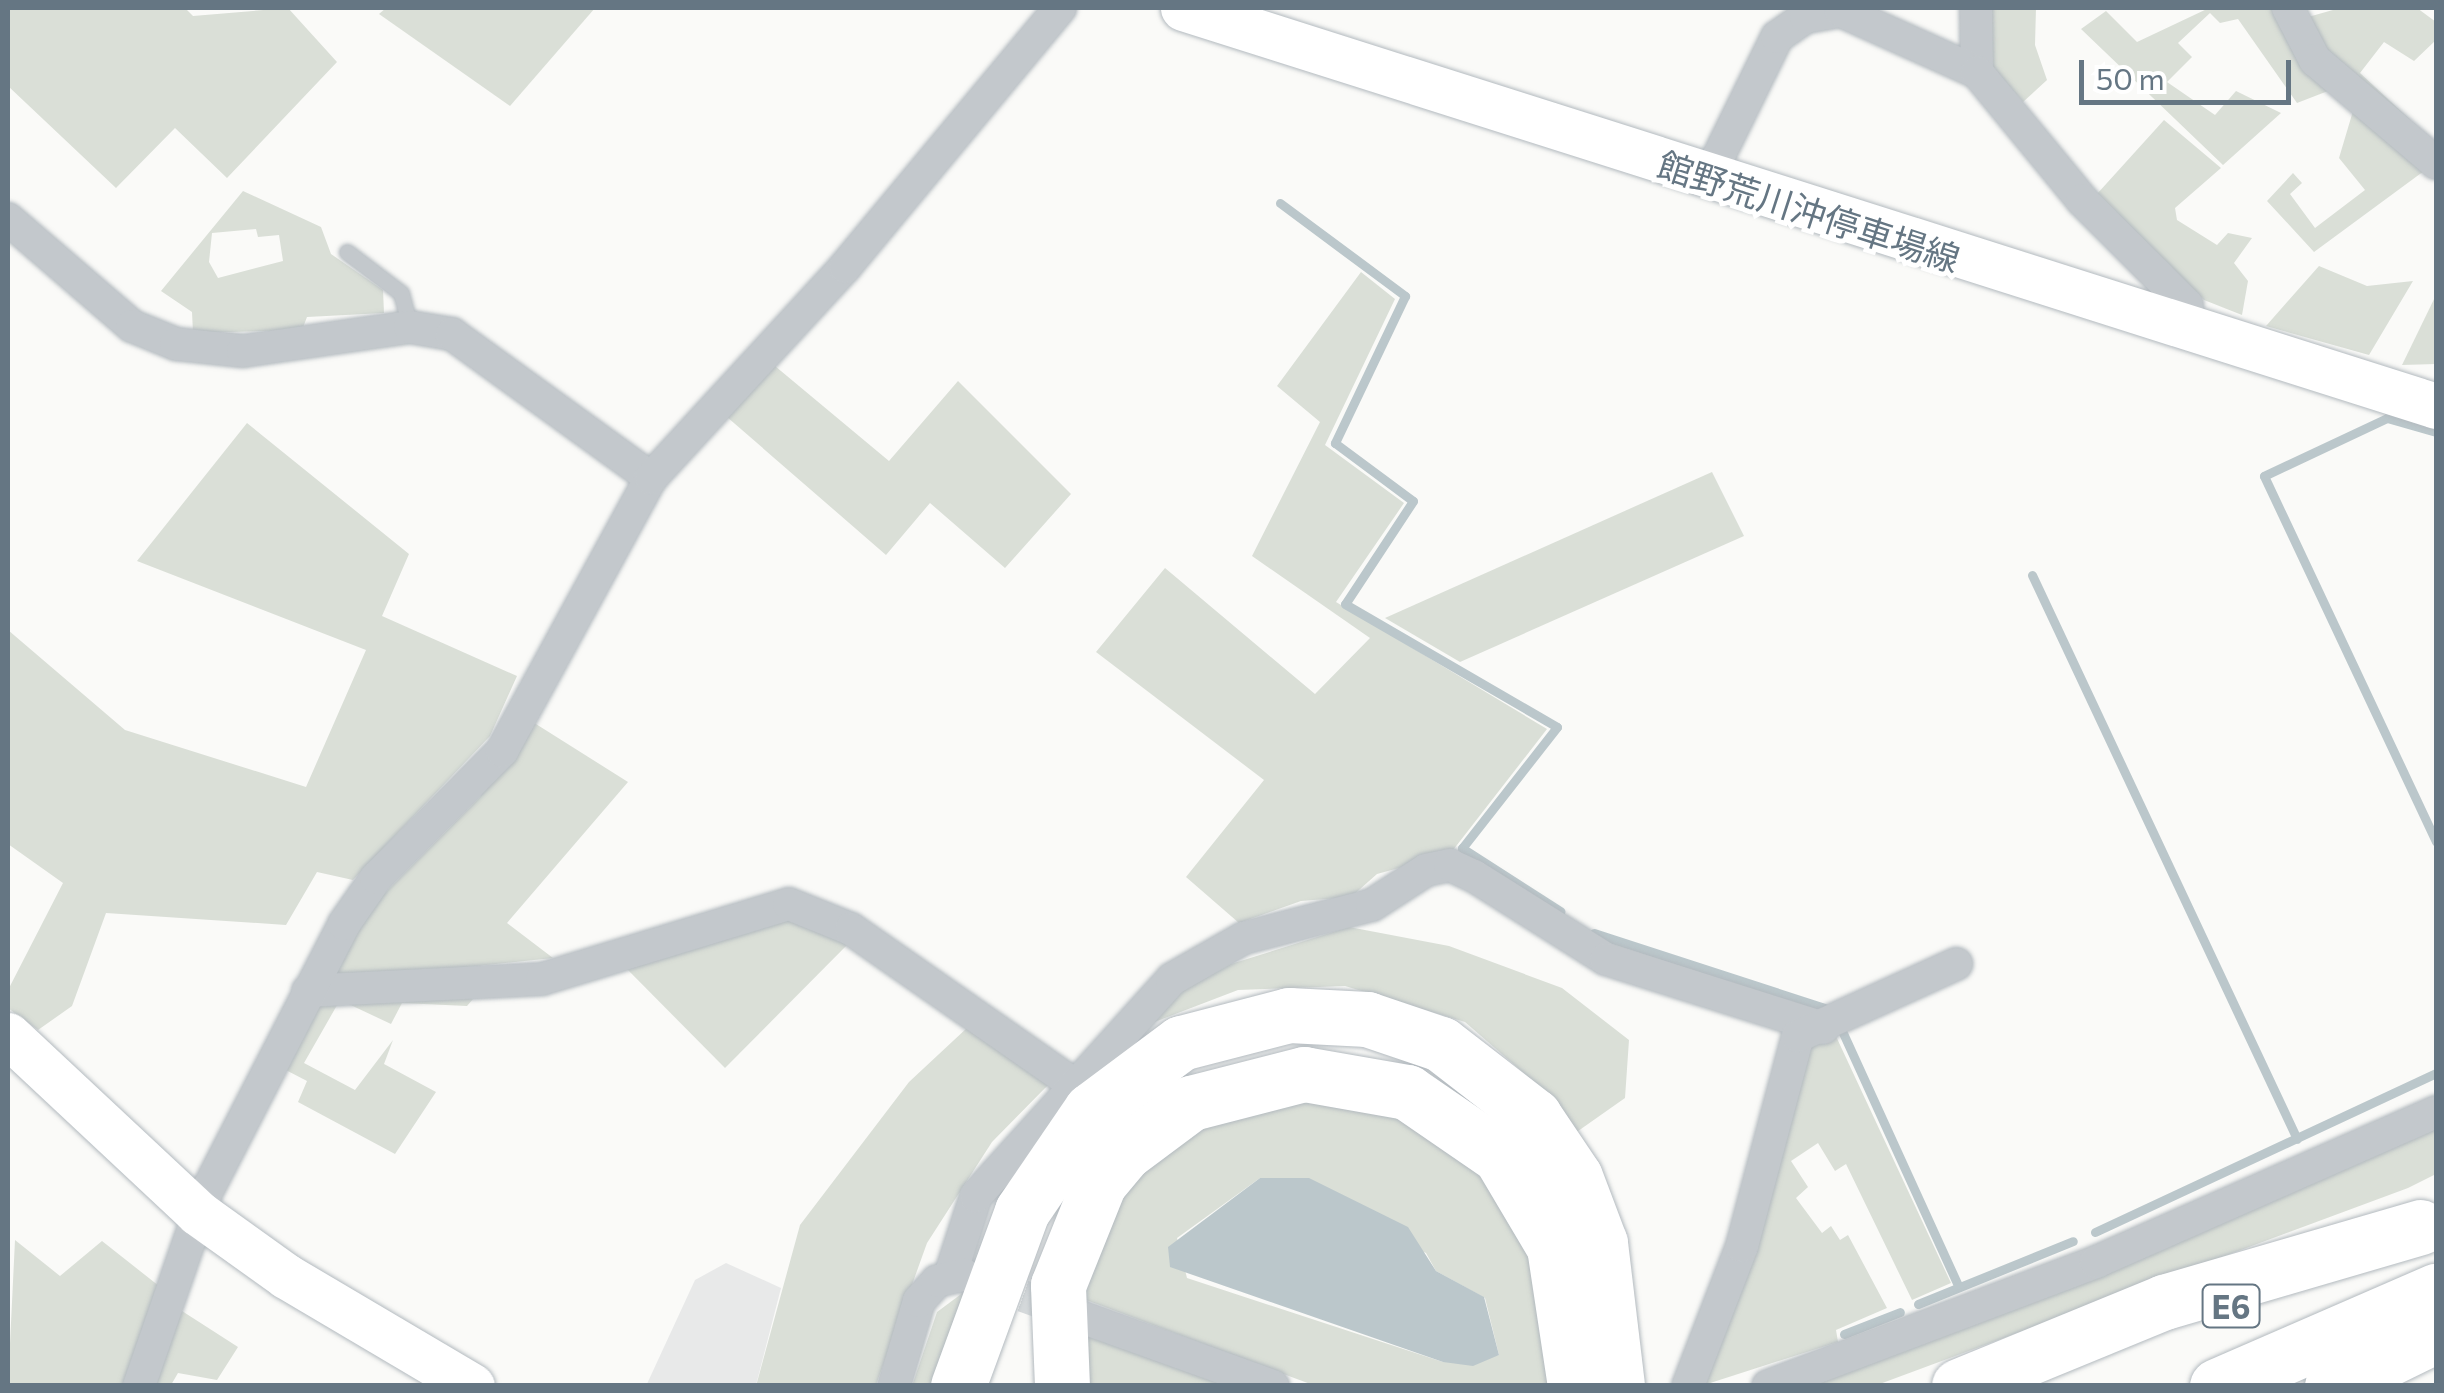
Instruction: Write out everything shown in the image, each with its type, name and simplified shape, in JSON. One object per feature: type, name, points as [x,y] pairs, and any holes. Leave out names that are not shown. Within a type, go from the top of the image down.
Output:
[{"type":"highway","points":[[958,1386],[1042,1173],[1119,1084],[1181,1043],[1289,1015],[1366,1020],[1441,1044],[1508,1089],[1556,1146],[1590,1210],[1609,1281],[1617,1386]]},
{"type":"highway","points":[[1062,1386],[1058,1285],[1079,1218],[1124,1153],[1192,1103],[1268,1077],[1341,1076],[1407,1092],[1471,1128],[1522,1183],[1554,1247],[1575,1386]]},
{"type":"highway","points":[[1959,1386],[2164,1302],[2428,1223]]},
{"type":"highway","name":"E6","points":[[2043,1386],[2428,1223]]},
{"type":"highway","name":"E6","points":[[2217,1386],[2436,1290]]},
{"type":"highway","points":[[2332,1386],[2436,1335]]},
{"type":"main road","name":"館野荒川沖停車場線","points":[[1183,8],[2184,332],[2436,406]]},
{"type":"main road","points":[[8,1036],[198,1213],[472,1386]]},
{"type":"street","points":[[139,1386],[198,1213],[308,991],[376,878],[502,751],[651,478],[845,267],[1060,8]]},
{"type":"street","points":[[1976,8],[1977,72]]},
{"type":"street","points":[[2288,8],[2315,60],[2436,163]]},
{"type":"street","points":[[1708,178],[1778,37],[1806,17],[1841,11],[1977,72],[2082,200],[2187,305],[2184,332]]},
{"type":"street","points":[[8,218],[132,326],[176,344],[294,348],[410,328],[452,334],[488,356],[651,478]]},
{"type":"street","points":[[894,1386],[920,1301],[957,1275],[976,1196],[1073,1084],[1194,962],[1244,938],[1372,905],[1408,876],[1450,865],[1606,959],[1823,1028]]},
{"type":"street","points":[[308,991],[542,979],[789,904],[851,929],[1073,1084]]},
{"type":"street","points":[[1688,1386],[1742,1246],[1798,1036],[1823,1028],[1956,964]]},
{"type":"street","points":[[1768,1386],[2096,1262],[2436,1112]]},
{"type":"street","points":[[1084,1318],[1273,1386]]},
{"type":"lane","points":[[347,252],[401,293],[410,328]]},
{"type":"shaded area","points":[[8,8],[185,8],[193,16],[288,8],[337,62],[227,178],[175,128],[116,188],[8,86]]},
{"type":"shaded area","points":[[386,8],[595,8],[510,106],[379,14]]},
{"type":"shaded area","points":[[1989,8],[2036,8],[2035,45],[2047,80],[2023,102],[1993,67]]},
{"type":"shaded area","points":[[2209,8],[2271,8],[2298,61],[2328,91],[2297,103],[2238,19],[2220,23],[2210,13],[2178,43],[2192,57],[2167,82],[2215,115],[2236,91],[2281,113],[2223,165],[2081,29],[2106,11],[2137,42]]},
{"type":"shaded area","points":[[2340,8],[2417,8],[2436,22],[2436,40],[2414,61],[2384,42],[2360,73],[2435,143],[2339,66],[2301,19]]},
{"type":"shaded area","points":[[2353,111],[2424,171],[2314,252],[2267,201],[2293,173],[2302,183],[2290,194],[2315,228],[2365,190],[2339,158]]},
{"type":"shaded area","points":[[2164,120],[2221,168],[2175,208],[2177,220],[2217,245],[2228,233],[2252,238],[2234,263],[2248,281],[2242,315],[2204,300],[2097,194]]},
{"type":"shaded area","points":[[243,191],[321,227],[331,254],[383,290],[384,313],[307,317],[302,330],[193,333],[192,312],[161,291]],"holes":[[[256,229],[258,237],[279,235],[283,261],[218,278],[209,262],[212,233]]]},
{"type":"shaded area","points":[[2319,266],[2367,286],[2413,281],[2369,355],[2266,326]]},
{"type":"shaded area","points":[[1361,272],[1395,299],[1325,445],[1404,503],[1336,602],[1547,729],[1450,854],[1377,874],[1351,897],[1301,901],[1239,923],[1186,877],[1264,780],[1096,652],[1165,568],[1315,694],[1370,638],[1252,556],[1320,422],[1277,386]]},
{"type":"shaded area","points":[[2436,295],[2436,364],[2402,365]]},
{"type":"shaded area","points":[[775,366],[889,461],[958,381],[1071,494],[1005,568],[930,503],[886,555],[727,417]]},
{"type":"shaded area","points":[[247,423],[409,554],[382,616],[517,676],[490,736],[353,880],[317,872],[286,925],[106,913],[72,1006],[38,1030],[8,1008],[8,990],[63,883],[8,844],[8,630],[125,730],[306,787],[366,650],[137,561]]},
{"type":"shaded area","points":[[1712,472],[1744,536],[1460,662],[1385,618]]},
{"type":"shaded area","points":[[528,719],[628,782],[507,923],[553,958],[333,981],[365,913],[480,797]]},
{"type":"shaded area","points":[[790,914],[852,940],[725,1068],[624,966]]},
{"type":"shaded area","points":[[1349,927],[1449,946],[1562,988],[1629,1040],[1625,1098],[1571,1136],[1526,1075],[1465,1022],[1345,986],[1238,990],[1144,1026],[1172,997],[1231,964]]},
{"type":"shaded area","points":[[462,995],[473,999],[467,1006],[402,1003],[391,1024],[340,1000],[304,1063],[355,1090],[393,1040],[384,1064],[436,1092],[395,1154],[298,1102],[307,1081],[280,1067],[321,996]]},
{"type":"shaded area","points":[[968,1027],[1052,1081],[992,1142],[927,1243],[876,1385],[756,1386],[800,1225],[909,1082]]},
{"type":"shaded area","points":[[1834,1032],[1951,1283],[1912,1300],[1846,1164],[1835,1171],[1818,1143],[1791,1161],[1808,1187],[1796,1198],[1822,1233],[1831,1226],[1840,1240],[1848,1235],[1887,1308],[1836,1330],[1838,1342],[1704,1385],[1806,1043]]},
{"type":"shaded area","points":[[1366,1094],[1461,1144],[1520,1218],[1556,1385],[1313,1385],[1081,1298],[1113,1198],[1168,1140],[1239,1103]],"holes":[[[1260,1178],[1426,1253],[1436,1271],[1485,1298],[1499,1355],[1443,1362],[1187,1278],[1177,1238]]]},
{"type":"shaded area","points":[[2436,1124],[2436,1174],[2408,1188],[1877,1385],[1812,1386]]},
{"type":"shaded area","points":[[1260,1178],[1309,1178],[1408,1227],[1436,1271],[1484,1297],[1499,1355],[1473,1366],[1443,1362],[1170,1267],[1168,1247]]},
{"type":"shaded area","points":[[15,1240],[60,1276],[102,1241],[159,1286],[125,1385],[8,1385]]},
{"type":"shaded area","points":[[726,1263],[781,1288],[756,1385],[646,1386],[695,1280]]},
{"type":"shaded area","points":[[972,1286],[940,1385],[912,1386],[937,1312]]},
{"type":"shaded area","points":[[182,1311],[238,1347],[217,1380],[178,1373],[171,1385],[151,1386]]},
{"type":"shaded area","points":[[1077,1330],[1227,1385],[1083,1385]]},
{"type":"waterway","points":[[1280,203],[1405,296],[1335,443],[1413,501],[1345,604],[1557,727],[1462,848],[1560,911]]},
{"type":"waterway","points":[[2436,432],[2387,418],[2264,476],[2436,842]]},
{"type":"waterway","points":[[2032,575],[2297,1139]]},
{"type":"waterway","points":[[1594,933],[1831,1010]]},
{"type":"waterway","points":[[1843,1033],[1959,1287]]},
{"type":"waterway","points":[[2095,1232],[2436,1073]]},
{"type":"waterway","points":[[1918,1304],[2073,1241]]},
{"type":"waterway","points":[[1844,1334],[1900,1312]]},
{"type":"tunnel","points":[[978,1280],[1073,1314]]}]
